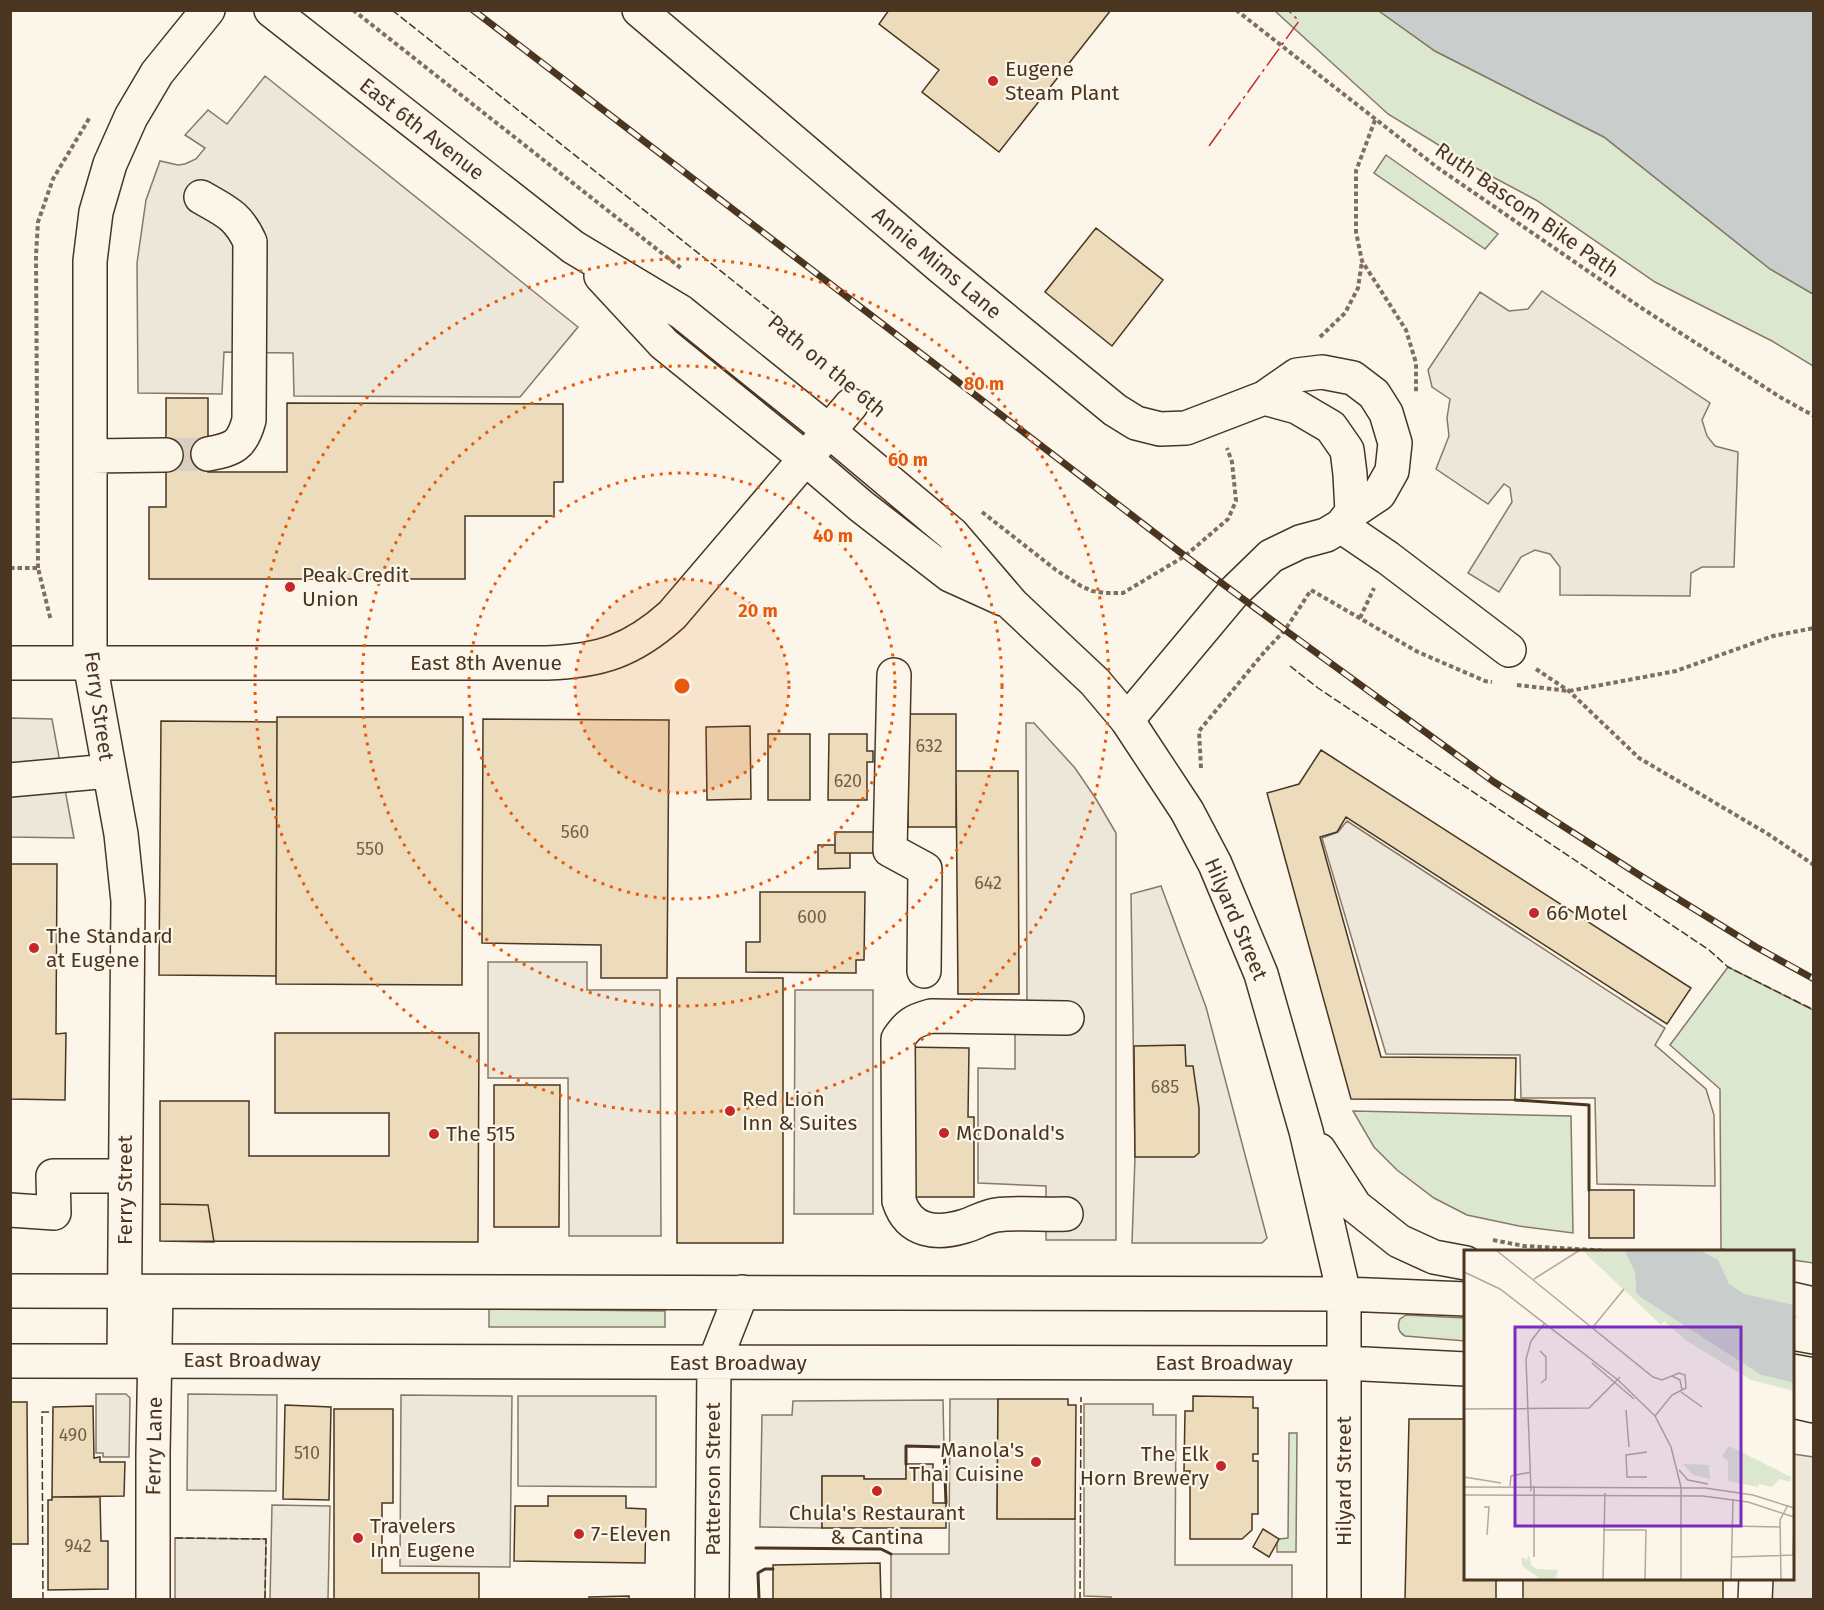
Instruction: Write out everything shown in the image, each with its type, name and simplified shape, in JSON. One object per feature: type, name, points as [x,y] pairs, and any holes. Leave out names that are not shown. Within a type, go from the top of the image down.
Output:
[{"type":"main road","name":"Ferry Street","points":[[140,1292],[125,1176],[128,901],[121,834],[90,663],[90,261],[96,212],[110,164],[131,117],[157,73],[208,10]]},
{"type":"main road","name":"East 6th Avenue","points":[[272,10],[573,247],[681,312],[830,431]]},
{"type":"main road","name":"Annie Mims Lane","points":[[639,10],[942,268],[1115,410],[1136,423],[1160,429],[1186,428],[1264,398],[1296,375],[1322,372],[1353,378],[1374,394],[1386,413],[1395,443],[1392,471],[1379,494],[1326,535],[1300,542],[1271,556],[1234,592],[1127,720]]},
{"type":"main road","points":[[201,197],[235,218],[244,229],[250,242],[249,420],[244,437],[228,451],[208,454]]},
{"type":"main road","name":"East 6th Avenue","points":[[573,247],[664,344],[806,459]]},
{"type":"main road","points":[[1264,398],[1296,407],[1331,427],[1347,450],[1350,474],[1347,519],[1388,558],[1509,650]]},
{"type":"main road","name":"East 8th Avenue","points":[[10,663],[547,663],[596,659],[623,649],[652,633],[672,615],[851,405]]},
{"type":"main road","name":"Hilyard Street","points":[[830,431],[952,534],[1012,604],[1095,682],[1127,720],[1187,811],[1235,908],[1262,974],[1306,1131],[1344,1294],[1344,1599]]},
{"type":"main road","points":[[90,456],[166,455]]},
{"type":"main road","name":"Hilyard Street","points":[[806,459],[861,506],[950,575],[1012,604]]},
{"type":"main road","points":[[894,675],[890,850],[925,869],[924,971]]},
{"type":"main road","points":[[10,780],[109,771]]},
{"type":"main road","points":[[1066,1214],[997,1215],[949,1230],[932,1230],[915,1225],[903,1214],[899,1201],[898,1040],[915,1020],[931,1016],[1067,1017]]},
{"type":"main road","points":[[1306,1131],[1355,1206],[1399,1241],[1434,1257],[1464,1263]]},
{"type":"main road","points":[[10,1210],[54,1213],[53,1176],[125,1176]]},
{"type":"main road","points":[[10,1291],[1344,1294],[1464,1299]]},
{"type":"main road","name":"Ferry Lane","points":[[140,1292],[140,1360],[153,1453],[153,1599]]},
{"type":"main road","name":"Patterson Street","points":[[712,1599],[714,1363],[742,1292]]},
{"type":"main road","points":[[1794,1299],[1814,1304]]},
{"type":"main road","points":[[1794,1332],[1814,1337]]},
{"type":"main road","name":"East Broadway","points":[[10,1360],[1344,1363],[1464,1369]]},
{"type":"main road","points":[[1794,1371],[1814,1375]]},
{"type":"main road","points":[[1794,1401],[1814,1406]]},
{"type":"main road","points":[[1755,1599],[1756,1580]]},
{"type":"path","points":[[353,10],[687,273]]},
{"type":"path","name":"Ruth Bascom Bike Path","points":[[1236,10],[1438,168],[1640,307],[1780,397],[1814,416]]},
{"type":"path","points":[[1319,337],[1345,313],[1358,288],[1362,261],[1356,232],[1356,171],[1375,120]]},
{"type":"path","points":[[1362,261],[1406,330],[1416,363],[1416,396]]},
{"type":"path","points":[[975,506],[1056,570],[1080,586],[1098,592],[1123,593],[1185,555],[1228,519],[1236,501],[1236,484],[1232,462],[1224,439]]},
{"type":"path","points":[[10,568],[38,568],[51,621]]},
{"type":"path","points":[[1360,618],[1377,582]]},
{"type":"path","points":[[1201,769],[1199,731],[1285,630],[1311,590],[1418,652],[1485,681],[1495,682]]},
{"type":"path","points":[[1516,685],[1569,691],[1676,670],[1773,636],[1814,628]]},
{"type":"path","points":[[1509,650],[1569,691],[1639,758],[1768,834],[1814,865]]},
{"type":"path","points":[[1490,1239],[1524,1246],[1607,1250]]},
{"type":"green space","points":[[1275,11],[1379,11],[1435,51],[1604,137],[1770,269],[1813,294],[1813,366],[1772,341],[1655,282],[1536,200],[1476,168],[1388,114]]},
{"type":"green space","points":[[1386,155],[1498,234],[1485,249],[1374,173]]},
{"type":"green space","points":[[1728,967],[1813,1010],[1813,1263],[1794,1260],[1794,1250],[1721,1249],[1720,1089],[1670,1045]]},
{"type":"green space","points":[[1353,1111],[1571,1116],[1573,1233],[1519,1226],[1467,1215],[1434,1198],[1397,1170],[1374,1147]]},
{"type":"green space","points":[[489,1309],[665,1311],[665,1327],[489,1327]]},
{"type":"green space","points":[[1406,1315],[1464,1318],[1464,1341],[1405,1336],[1398,1326],[1400,1319]]},
{"type":"green space","points":[[1289,1433],[1297,1433],[1296,1552],[1277,1552],[1279,1539],[1288,1538]]},
{"type":"shaded area","points":[[1379,11],[1813,11],[1813,294],[1770,269],[1604,137],[1435,51]]},
{"type":"shaded area","points":[[265,76],[578,327],[520,397],[294,396],[293,353],[224,352],[222,394],[138,393],[137,263],[146,200],[160,161],[178,165],[196,159],[205,148],[185,135],[208,110],[227,124]]},
{"type":"shaded area","points":[[1542,291],[1710,403],[1702,420],[1707,436],[1715,446],[1738,452],[1734,567],[1702,567],[1691,573],[1690,596],[1560,595],[1560,567],[1550,554],[1535,550],[1521,557],[1499,592],[1468,573],[1512,502],[1510,488],[1504,484],[1488,504],[1436,469],[1449,436],[1447,418],[1450,399],[1432,387],[1428,370],[1480,292],[1509,311],[1528,309]]},
{"type":"shaded area","points":[[11,718],[52,719],[74,838],[11,837]]},
{"type":"shaded area","points":[[1026,723],[1034,723],[1075,768],[1116,833],[1116,1240],[1046,1240],[1046,1186],[978,1183],[978,1068],[1015,1069],[1015,1012],[1027,1012]]},
{"type":"shaded area","points":[[1347,821],[1665,1028],[1655,1045],[1706,1089],[1714,1115],[1715,1186],[1597,1184],[1595,1098],[1521,1098],[1520,1055],[1386,1054],[1322,838],[1338,832]]},
{"type":"shaded area","points":[[1161,886],[1206,1007],[1267,1238],[1262,1243],[1132,1243],[1135,1157],[1131,894]]},
{"type":"shaded area","points":[[488,962],[587,962],[587,990],[660,990],[661,1236],[569,1236],[568,1078],[488,1078]]},
{"type":"shaded area","points":[[795,990],[873,990],[873,1214],[794,1214]]},
{"type":"shaded area","points":[[96,1394],[126,1394],[130,1398],[129,1457],[103,1457],[103,1453],[96,1453]]},
{"type":"shaded area","points":[[188,1394],[277,1395],[276,1491],[187,1490]]},
{"type":"shaded area","points":[[401,1395],[512,1396],[510,1567],[400,1566]]},
{"type":"shaded area","points":[[518,1396],[656,1396],[656,1487],[518,1486]]},
{"type":"shaded area","points":[[950,1399],[998,1399],[997,1518],[1075,1519],[1075,1599],[891,1600],[891,1554],[949,1554]]},
{"type":"shaded area","points":[[943,1400],[944,1447],[906,1446],[906,1479],[822,1476],[822,1528],[760,1527],[762,1415],[792,1415],[793,1401]]},
{"type":"shaded area","points":[[1084,1404],[1153,1404],[1153,1415],[1176,1415],[1175,1565],[1292,1565],[1292,1599],[1112,1600],[1111,1597],[1084,1596]]},
{"type":"shaded area","points":[[1794,1454],[1813,1457],[1813,1599],[1772,1599],[1772,1580],[1794,1580]]},
{"type":"shaded area","points":[[272,1505],[330,1506],[328,1599],[270,1599]]},
{"type":"shaded area","points":[[175,1538],[266,1539],[265,1599],[175,1599]]},
{"type":"building","name":"Eugene Steam Plant","points":[[889,10],[1111,10],[999,152],[922,92],[939,70],[879,24]]},
{"type":"building","points":[[1096,228],[1163,280],[1112,346],[1045,292]]},
{"type":"building","points":[[166,398],[208,398],[208,472],[287,472],[287,403],[563,404],[563,482],[554,482],[554,516],[465,516],[465,579],[149,579],[149,507],[166,507]]},
{"type":"building","points":[[903,714],[956,714],[956,827],[908,827],[908,778]]},
{"type":"building","points":[[277,717],[463,717],[462,985],[276,984]]},
{"type":"building","points":[[483,719],[669,720],[667,978],[601,978],[601,945],[482,943]]},
{"type":"building","points":[[161,721],[277,722],[276,976],[159,975]]},
{"type":"building","points":[[750,726],[751,799],[707,800],[706,727]]},
{"type":"building","points":[[768,734],[810,734],[810,800],[768,800]]},
{"type":"building","points":[[829,734],[867,734],[867,751],[873,751],[873,762],[867,762],[867,800],[828,800]]},
{"type":"building","name":"66 Motel","points":[[1321,750],[1691,988],[1667,1024],[1346,817],[1337,832],[1320,837],[1381,1057],[1516,1058],[1515,1100],[1351,1099],[1267,793],[1299,784]]},
{"type":"building","points":[[956,771],[1018,771],[1019,994],[958,994]]},
{"type":"building","points":[[835,832],[874,832],[874,853],[835,853]]},
{"type":"building","points":[[818,845],[835,845],[835,853],[850,853],[850,868],[818,869]]},
{"type":"building","name":"The Standard at Eugene","points":[[10,864],[57,864],[56,1034],[66,1033],[65,1100],[10,1099]]},
{"type":"building","points":[[760,892],[865,892],[864,960],[856,960],[856,973],[746,972],[746,942],[760,942]]},
{"type":"building","name":"Red Lion Inn & Suites","points":[[677,978],[783,978],[783,1243],[677,1243]]},
{"type":"building","name":"The 515","points":[[275,1033],[479,1033],[478,1242],[160,1241],[160,1101],[249,1101],[249,1156],[389,1156],[389,1113],[275,1113]]},
{"type":"building","points":[[1185,1045],[1186,1066],[1193,1066],[1199,1108],[1199,1153],[1194,1157],[1135,1157],[1134,1046]]},
{"type":"building","name":"McDonald's","points":[[904,1047],[969,1048],[968,1117],[974,1117],[974,1197],[904,1197]]},
{"type":"building","points":[[494,1085],[560,1085],[559,1227],[494,1227]]},
{"type":"building","points":[[1589,1190],[1634,1190],[1634,1238],[1589,1238]]},
{"type":"building","points":[[160,1204],[208,1205],[214,1242],[160,1241]]},
{"type":"building","name":"The Elk Horn Brewery","points":[[1193,1396],[1253,1397],[1253,1408],[1258,1408],[1258,1454],[1253,1454],[1253,1461],[1258,1461],[1258,1514],[1252,1514],[1252,1530],[1242,1539],[1190,1539],[1190,1471],[1184,1471],[1185,1411],[1193,1411]]},
{"type":"building","name":"Manola's Thai Cuisine","points":[[998,1399],[1068,1399],[1068,1405],[1076,1405],[1075,1519],[997,1519]]},
{"type":"building","points":[[10,1402],[27,1402],[28,1544],[10,1544]]},
{"type":"building","points":[[285,1405],[331,1407],[329,1500],[283,1499]]},
{"type":"building","points":[[93,1406],[94,1458],[100,1457],[100,1462],[125,1462],[124,1496],[52,1497],[53,1407]]},
{"type":"building","name":"Travelers Inn Eugene","points":[[334,1409],[393,1409],[393,1503],[382,1503],[382,1573],[479,1573],[479,1600],[334,1600]]},
{"type":"building","points":[[1409,1419],[1464,1419],[1464,1580],[1496,1580],[1496,1600],[1405,1600]]},
{"type":"building","name":"Chula's Restaurant & Cantina","points":[[906,1464],[933,1464],[933,1503],[946,1503],[946,1528],[822,1528],[822,1476],[906,1479]]},
{"type":"building","points":[[548,1496],[626,1496],[626,1508],[646,1509],[645,1563],[514,1561],[515,1506],[548,1506]]},
{"type":"building","points":[[52,1497],[100,1497],[101,1541],[108,1541],[108,1589],[48,1590],[48,1500],[52,1500]]},
{"type":"building","points":[[1263,1529],[1279,1539],[1269,1557],[1253,1547]]},
{"type":"building","points":[[880,1563],[881,1600],[773,1600],[773,1565]]},
{"type":"building","points":[[1523,1580],[1723,1580],[1723,1600],[1523,1600]]},
{"type":"building","points":[[629,1596],[629,1600],[589,1600],[589,1597]]},
{"type":"tunnel","points":[[166,455],[208,454]]},
{"type":"railway","points":[[473,10],[1185,556],[1494,782],[1756,947],[1814,979]]},
{"type":"fence","points":[[392,10],[785,322]]},
{"type":"fence","points":[[1290,666],[1318,688],[1709,950],[1728,967],[1814,1010]]},
{"type":"fence","points":[[1080,1600],[1081,1397]]},
{"type":"fence","points":[[43,1600],[42,1412],[53,1412]]},
{"type":"fence","points":[[175,1538],[266,1539],[265,1600]]},
{"type":"wall","points":[[1515,1100],[1589,1105],[1589,1190]]},
{"type":"wall","points":[[906,1464],[906,1446],[944,1447],[946,1503]]},
{"type":"wall","points":[[756,1548],[881,1549],[891,1554]]},
{"type":"wall","points":[[759,1599],[758,1573],[765,1569],[773,1569]]},
{"type":"power","points":[[1209,146],[1299,21],[1288,10]]},
{"type":"place","name":"Eugene Steam Plant","points":[[993,81]]},
{"type":"place","name":"Peak Credit Union","points":[[290,587]]},
{"type":"place","name":"66 Motel","points":[[1534,913]]},
{"type":"place","name":"The Standard at Eugene","points":[[34,948]]},
{"type":"place","name":"Red Lion Inn & Suites","points":[[730,1111]]},
{"type":"place","name":"McDonald's","points":[[944,1133]]},
{"type":"place","name":"The 515","points":[[434,1134]]},
{"type":"place","name":"Manola's Thai Cuisine","points":[[1036,1462]]},
{"type":"place","name":"The Elk Horn Brewery","points":[[1221,1466]]},
{"type":"place","name":"Chula's Restaurant & Cantina","points":[[877,1491]]},
{"type":"place","name":"7-Eleven","points":[[579,1534]]},
{"type":"place","name":"Travelers Inn Eugene","points":[[358,1538]]}]
